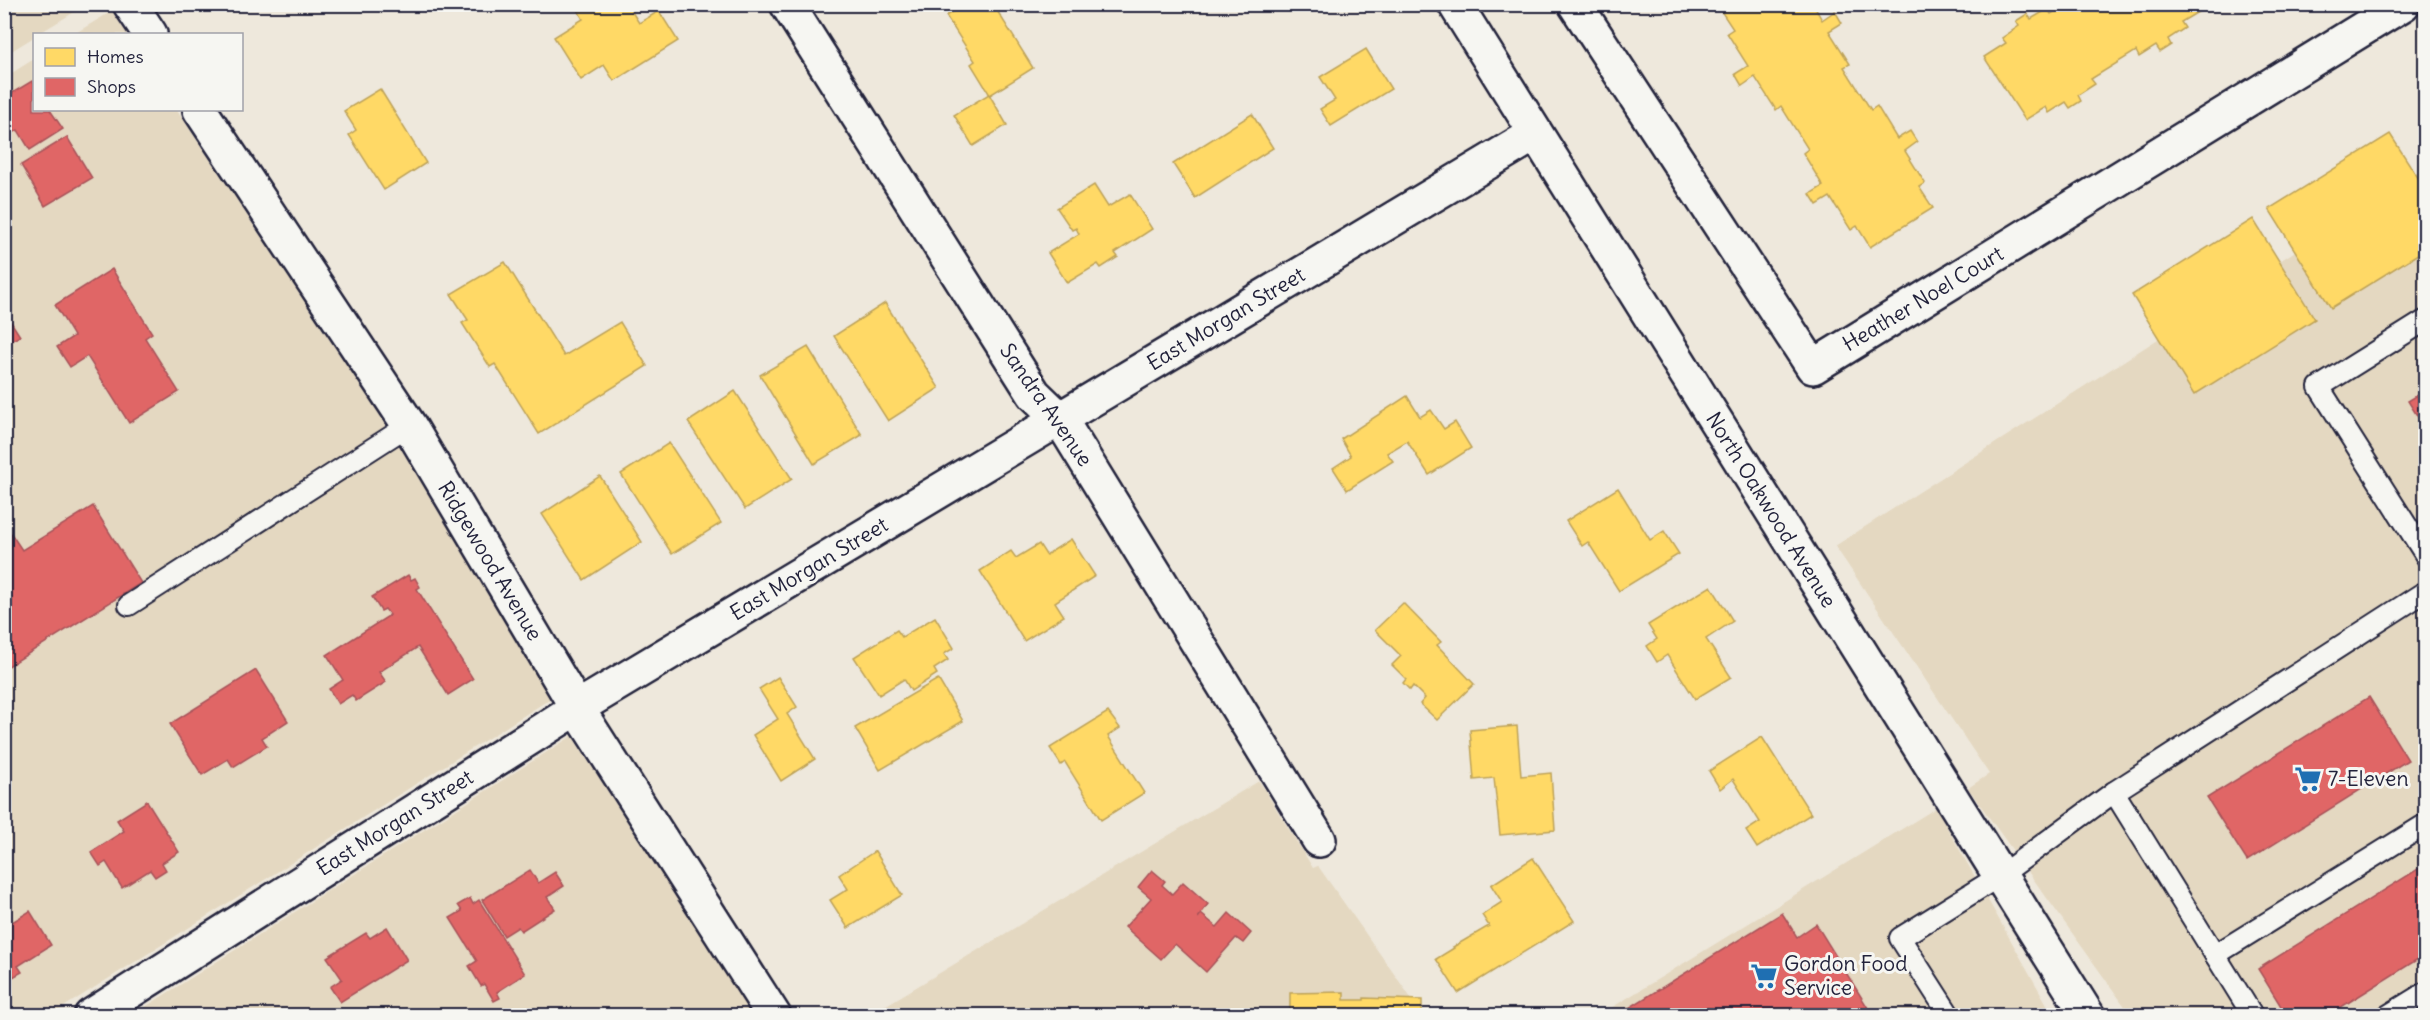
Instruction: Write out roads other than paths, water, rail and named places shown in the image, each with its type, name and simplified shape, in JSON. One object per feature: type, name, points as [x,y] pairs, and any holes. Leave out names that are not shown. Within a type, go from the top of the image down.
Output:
[{"type":"street","points":[[130,4],[149,33]]},
{"type":"street","name":"Sandra Avenue","points":[[787,4],[1034,394],[1060,419],[1319,840]]},
{"type":"street","name":"North Oakwood Avenue","points":[[1455,4],[1534,134],[2088,1016]]},
{"type":"street","name":"Heather Noel Court","points":[[1575,4],[1813,367],[2403,4]]},
{"type":"street","name":"Ridgewood Avenue","points":[[201,111],[409,425],[577,708],[774,1016]]},
{"type":"street","name":"East Morgan Street","points":[[91,1016],[577,708],[1534,134]]},
{"type":"lane","points":[[2426,320],[2319,387],[2426,556]]},
{"type":"lane","points":[[129,606],[409,425]]},
{"type":"lane","points":[[1950,1016],[1900,938],[2001,875],[2114,792],[2426,591]]},
{"type":"lane","points":[[2114,792],[2253,1016]]},
{"type":"lane","points":[[2215,955],[2426,824]]},
{"type":"lane","points":[[2387,1016],[2426,992]]},
{"type":"place","name":"7-Eleven","points":[[2308,779]]},
{"type":"place","name":"Gordon Food Service","points":[[1764,976]]}]
